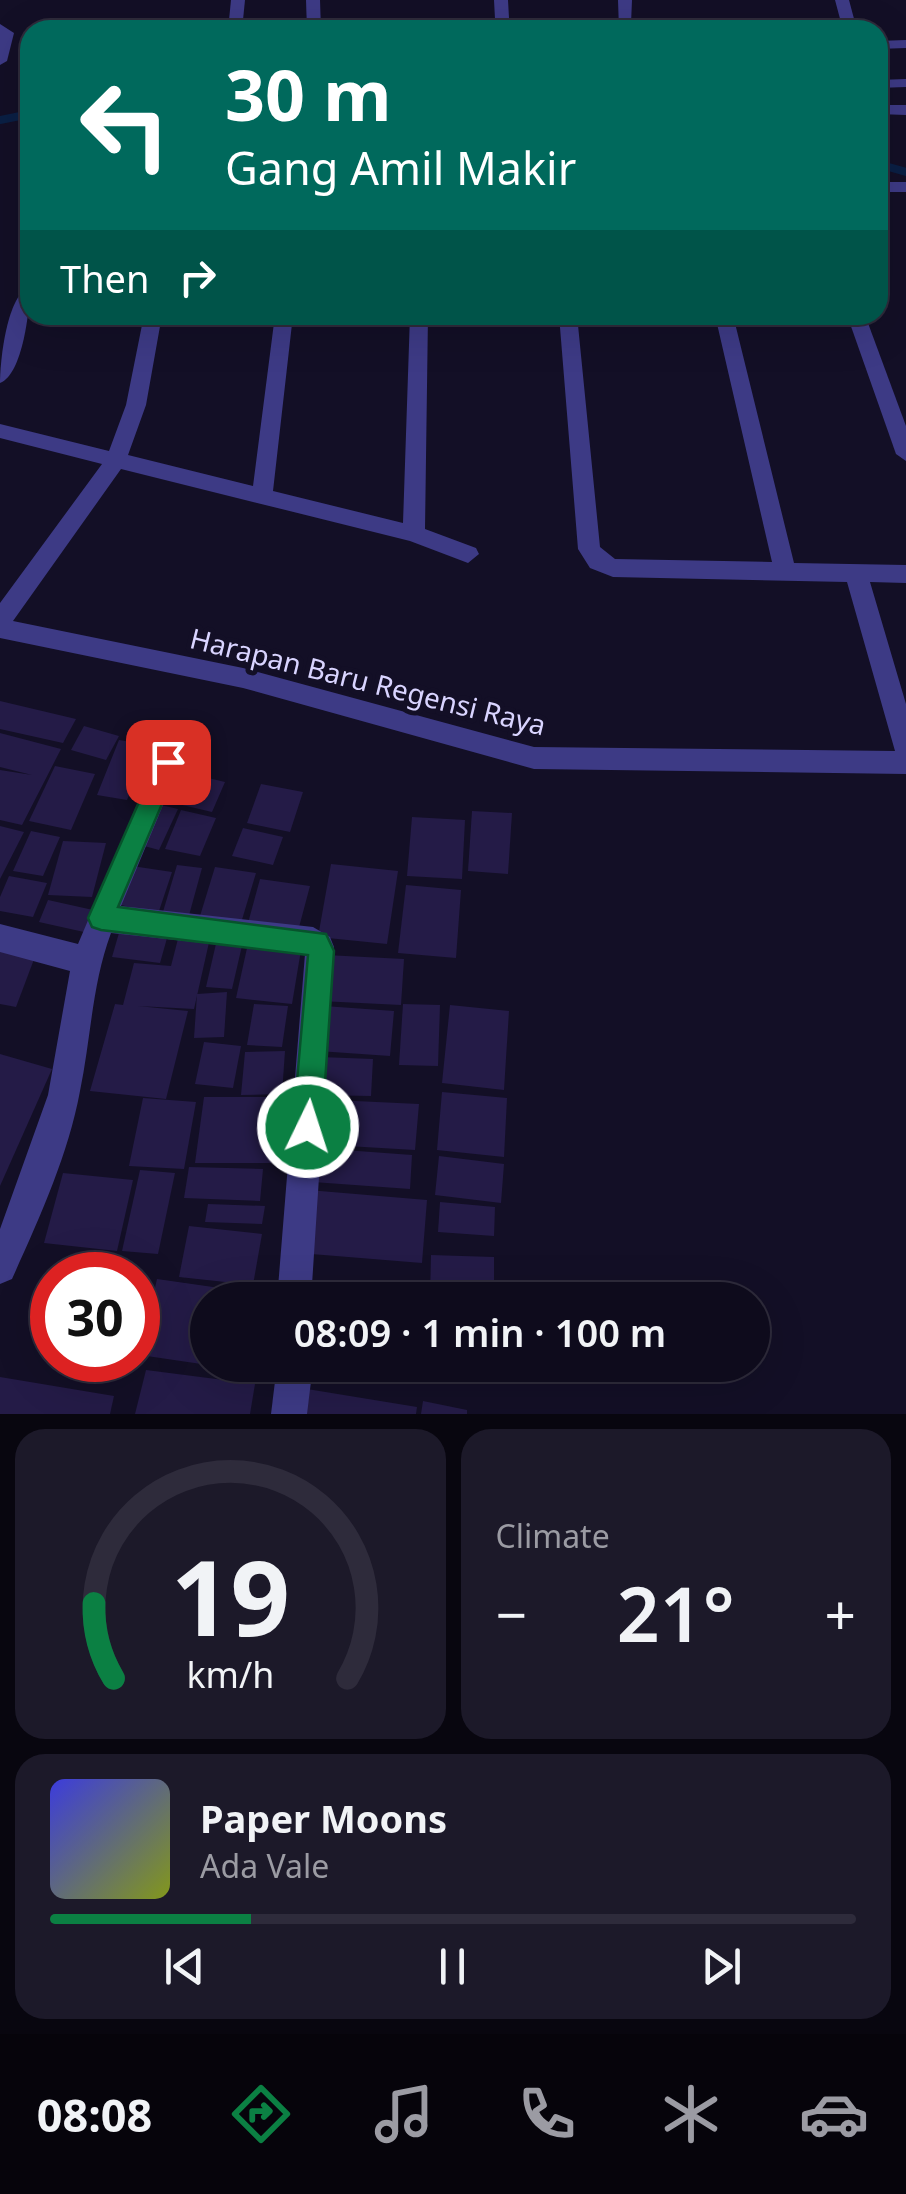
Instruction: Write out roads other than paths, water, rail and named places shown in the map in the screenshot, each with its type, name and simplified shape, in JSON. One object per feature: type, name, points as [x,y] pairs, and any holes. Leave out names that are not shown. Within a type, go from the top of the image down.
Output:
[{"type":"street","points":[[0,28],[7,33],[0,61]]},
{"type":"street","points":[[0,376],[20,320]]},
{"type":"street","points":[[0,625],[117,458],[136,405],[151,325]]},
{"type":"street","points":[[262,496],[283,325]]},
{"type":"street","points":[[414,534],[418,325]]},
{"type":"street","points":[[569,325],[590,549],[598,562],[613,568],[906,574]]},
{"type":"street","points":[[726,325],[785,571]]},
{"type":"street","points":[[860,325],[906,454]]},
{"type":"street","points":[[0,431],[414,534],[468,554]]},
{"type":"street","points":[[856,573],[906,748]]},
{"type":"street","name":"Harapan Baru Regensi Raya","points":[[0,625],[242,678],[534,758],[906,763]]},
{"type":"street","points":[[0,1268],[28,1206],[64,1095],[86,961],[168,762]]},
{"type":"street","points":[[101,918],[313,941],[320,947],[295,1282]]},
{"type":"street","points":[[0,938],[86,961]]},
{"type":"street","points":[[289,1414],[292,1382]]},
{"type":"waterway","points":[[0,120],[20,116]]},
{"type":"waterway","points":[[888,167],[906,172]]}]
